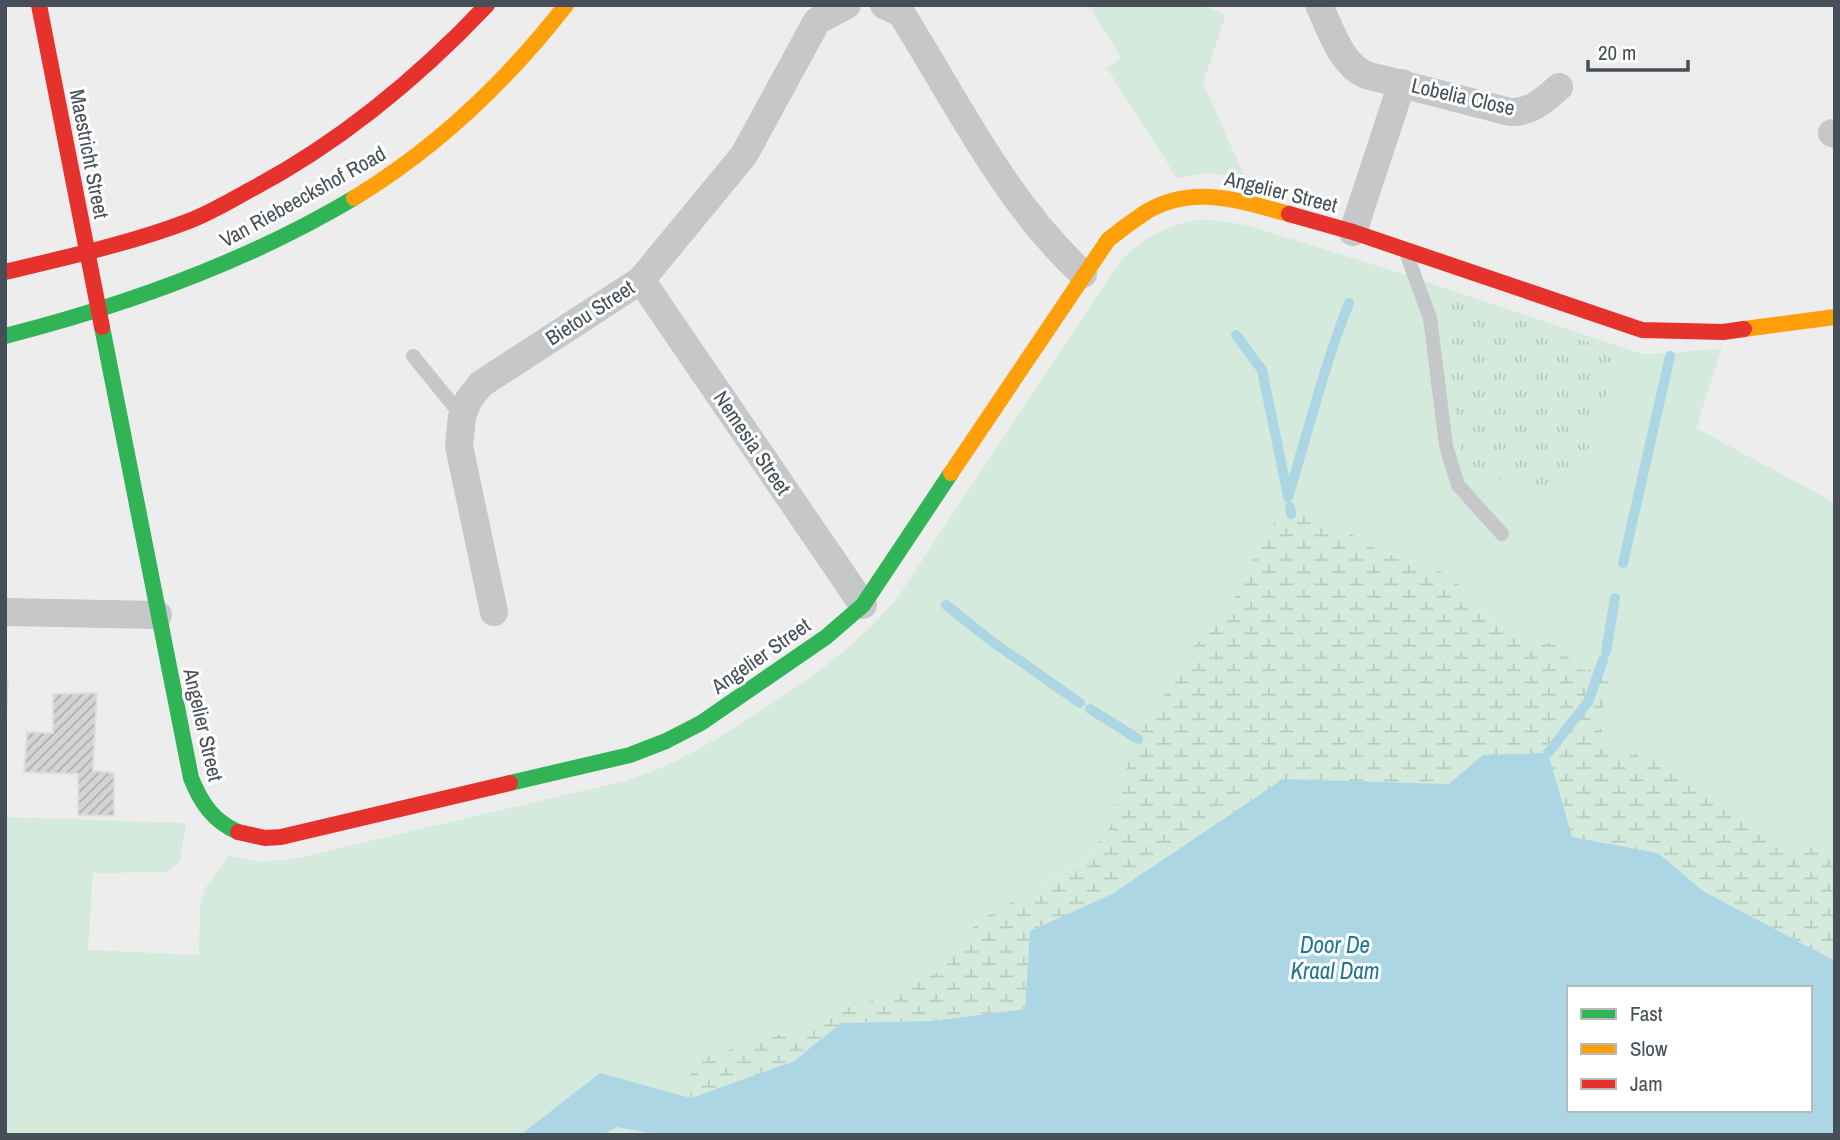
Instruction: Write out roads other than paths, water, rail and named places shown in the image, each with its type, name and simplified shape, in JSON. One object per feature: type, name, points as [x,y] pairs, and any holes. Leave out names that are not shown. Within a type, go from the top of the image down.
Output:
[{"type":"street","name":"Maestricht Street","points":[[38,5],[97,311]]},
{"type":"street","name":"Van Riebeeckshof Road","points":[[5,272],[190,221],[284,174],[331,145],[377,110],[459,36],[487,5]]},
{"type":"street","name":"Van Riebeeckshof Road","points":[[5,336],[97,311],[223,265],[327,213],[404,165],[437,140],[523,60],[566,5]]},
{"type":"street","name":"Bietou Street","points":[[494,612],[459,446],[462,416],[470,399],[481,384],[641,280],[744,155],[817,22],[847,5]]},
{"type":"street","name":"Lobelia Close","points":[[1319,5],[1343,55],[1350,64],[1366,75],[1510,112],[1520,112],[1536,106],[1559,87]]},
{"type":"street","points":[[897,8],[983,146],[1035,223],[1083,274]]},
{"type":"street","name":"Lobelia Close","points":[[1353,232],[1402,83]]},
{"type":"street","name":"Angelier Street","points":[[97,311],[196,794],[205,809],[232,831],[264,839],[281,838],[630,755],[701,723],[827,637],[863,605],[1108,240],[1125,225],[1163,204],[1206,196],[1227,197],[1353,232],[1642,330],[1723,332],[1835,317]]},
{"type":"street","name":"Nemesia Street","points":[[641,280],[863,605]]},
{"type":"street","points":[[5,612],[158,615]]},
{"type":"lane","points":[[1405,250],[1430,318],[1446,446],[1458,485],[1502,534]]},
{"type":"lane","points":[[413,356],[462,416]]},
{"type":"water","name":"Door De Kraal Dam","points":[[1548,753],[1572,837],[1658,853],[1703,891],[1835,961],[1835,1135],[660,1135],[616,1127],[604,1135],[520,1135],[600,1073],[691,1098],[794,1061],[841,1023],[932,1021],[1025,1009],[1030,931],[1112,894],[1283,779],[1449,784],[1483,755]]},
{"type":"waterway","points":[[1288,497],[1324,375],[1349,303]]},
{"type":"waterway","points":[[1236,335],[1262,370],[1288,496]]},
{"type":"waterway","points":[[1623,563],[1670,356]]},
{"type":"waterway","points":[[1290,507],[1291,514]]},
{"type":"waterway","points":[[1606,652],[1615,598]]},
{"type":"waterway","points":[[946,605],[990,640],[1080,703]]},
{"type":"waterway","points":[[1548,753],[1588,702],[1603,660]]},
{"type":"waterway","points":[[1090,709],[1138,739]]}]
